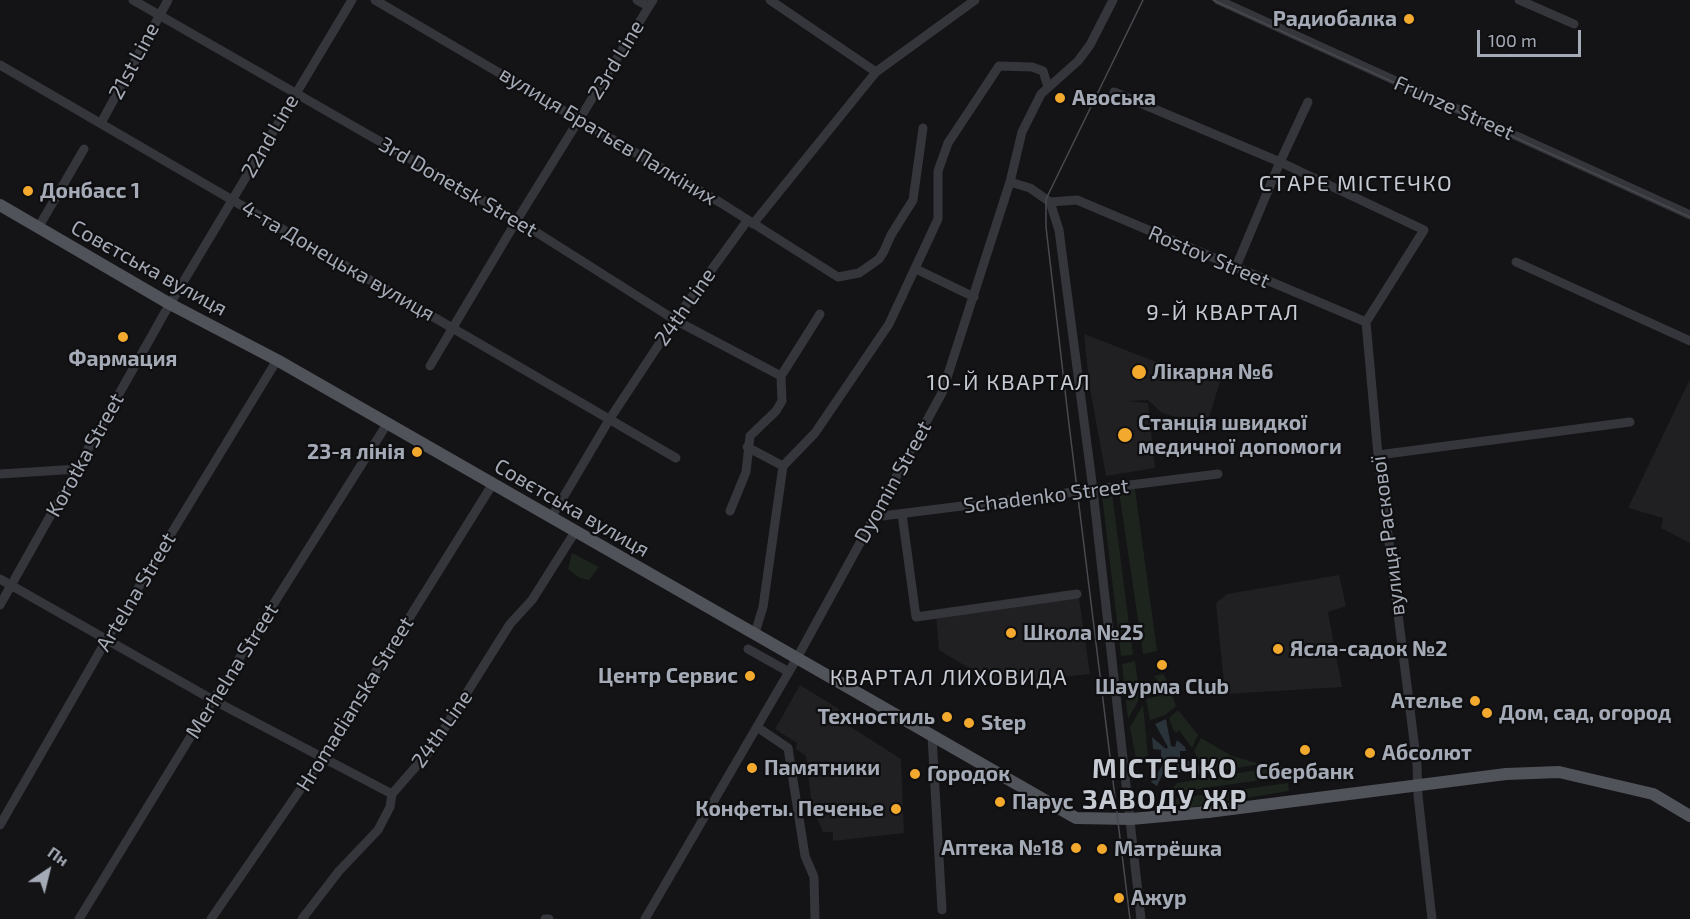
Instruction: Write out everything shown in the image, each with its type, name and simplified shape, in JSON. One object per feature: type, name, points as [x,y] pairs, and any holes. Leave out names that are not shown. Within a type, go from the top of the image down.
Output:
[{"type":"main road","name":"Совєтська вулиця","points":[[0,205],[170,304],[277,360],[1076,818],[1131,819],[1506,774],[1559,772],[1628,786],[1653,794],[1690,816]]},
{"type":"street","name":"3rd Donetsk Street","points":[[133,0],[517,220],[675,320],[781,376]]},
{"type":"street","name":"21st Line","points":[[100,123],[168,0]]},
{"type":"street","name":"22nd Line","points":[[170,304],[352,0]]},
{"type":"street","name":"вулиця Братьєв Палкіних","points":[[375,0],[580,119],[838,277],[859,273],[879,259],[884,251],[891,235],[913,200],[923,128]]},
{"type":"street","points":[[637,0],[651,3]]},
{"type":"street","points":[[770,0],[876,72]]},
{"type":"street","name":"24th Line","points":[[550,518],[609,420],[675,320],[750,222],[876,72],[975,0]]},
{"type":"street","name":"Dyomin Street","points":[[645,919],[797,658],[942,393],[1010,182],[1022,132],[1041,94],[1078,61],[1090,45],[1113,0]]},
{"type":"street","name":"Frunze Street","points":[[1218,0],[1690,215]]},
{"type":"street","points":[[1519,0],[1574,24]]},
{"type":"street","name":"23rd Line","points":[[430,366],[651,3]]},
{"type":"street","name":"4-та Донецька вулиця","points":[[0,65],[676,458]]},
{"type":"street","points":[[755,633],[764,607],[783,466],[815,433],[882,334],[916,269],[938,219],[938,171],[948,143],[999,66],[1032,67],[1043,71],[1048,87]]},
{"type":"street","points":[[1114,92],[1280,162],[1424,230],[1366,322]]},
{"type":"street","points":[[1236,269],[1280,162],[1308,102]]},
{"type":"street","points":[[39,228],[84,149]]},
{"type":"street","points":[[1010,182],[1030,188],[1050,202],[1059,230],[1093,490],[1141,919]]},
{"type":"street","name":"Rostov Street","points":[[1050,202],[1077,200],[1366,322]]},
{"type":"street","points":[[1516,262],[1690,341]]},
{"type":"street","points":[[916,269],[974,297]]},
{"type":"street","name":"Korotka Street","points":[[0,605],[170,304]]},
{"type":"street","points":[[730,512],[746,472],[750,435],[776,411],[782,400],[781,376],[820,314]]},
{"type":"street","name":"вулиця Раскової","points":[[1366,322],[1378,455],[1432,919]]},
{"type":"street","name":"Artelna Street","points":[[0,825],[107,639],[277,360]]},
{"type":"street","points":[[1378,455],[1630,422]]},
{"type":"street","name":"Merhelna Street","points":[[79,919],[213,700],[387,424]]},
{"type":"street","points":[[747,447],[783,466]]},
{"type":"street","points":[[0,474],[78,469]]},
{"type":"street","name":"Schadenko Street","points":[[874,516],[1218,474]]},
{"type":"street","name":"Hromadianska Street","points":[[212,919],[322,758],[492,485]]},
{"type":"street","points":[[902,514],[916,617],[1077,594]]},
{"type":"street","name":"24th Line","points":[[302,919],[339,871],[378,830],[390,807],[392,794],[432,748],[510,624],[532,600],[575,532]]},
{"type":"street","points":[[0,579],[213,700],[392,794]]},
{"type":"street","points":[[748,649],[789,672]]},
{"type":"street","points":[[757,727],[788,748],[805,856],[814,877],[815,919]]},
{"type":"street","points":[[932,736],[942,910]]},
{"type":"shaded area","name":"Лікарня №6","points":[[1084,334],[1159,363],[1220,382],[1206,427],[1162,413],[1148,400],[1127,401],[1148,403],[1155,468],[1106,476],[1089,383]]},
{"type":"shaded area","points":[[1690,379],[1690,543],[1661,528],[1663,518],[1628,508]]},
{"type":"shaded area","points":[[1135,489],[1157,651],[1143,654],[1119,491]]},
{"type":"shaded area","points":[[1112,493],[1133,655],[1121,656],[1102,495]]},
{"type":"shaded area","points":[[572,553],[599,567],[589,580],[580,578],[568,569]]},
{"type":"shaded area","name":"Ясла-садок №2","points":[[1339,575],[1346,606],[1328,612],[1342,687],[1225,694],[1216,603],[1227,594]]},
{"type":"shaded area","name":"Школа №25","points":[[1079,598],[1090,674],[995,684],[939,650],[936,616]]},
{"type":"shaded area","points":[[1135,661],[1140,698],[1128,719],[1122,664]]},
{"type":"shaded area","points":[[1164,674],[1176,706],[1165,715],[1150,720],[1146,699],[1159,696],[1162,686],[1154,676]]},
{"type":"shaded area","points":[[800,685],[839,709],[835,717],[901,759],[904,833],[833,841],[833,832],[823,832],[812,807],[806,756],[796,749],[797,743],[775,729]]},
{"type":"shaded area","points":[[1143,705],[1148,756],[1136,759],[1130,727]]},
{"type":"shaded area","points":[[1178,710],[1198,735],[1192,748],[1179,730],[1176,733],[1173,729],[1169,718]]},
{"type":"shaded area","points":[[1166,719],[1171,746],[1175,747],[1177,740],[1185,747],[1186,751],[1180,751],[1180,757],[1212,772],[1197,774],[1180,759],[1178,762],[1184,771],[1169,774],[1170,765],[1167,765],[1157,786],[1151,782],[1164,763],[1161,759],[1161,750],[1153,749],[1152,737],[1166,749],[1168,747],[1155,724]]},
{"type":"shaded area","points":[[1201,738],[1232,756],[1260,764],[1218,771],[1199,760],[1194,751]]},
{"type":"shaded area","points":[[1282,766],[1283,777],[1169,793],[1177,783]]},
{"type":"shaded area","points":[[1288,783],[1289,791],[1160,812],[1159,807],[1165,800]]},
{"type":"tram line","points":[[1130,919],[1068,416],[1046,227],[1046,199],[1143,0]]},
{"type":"tram line","points":[[1213,0],[1690,217]]},
{"type":"place","name":"Радиобалка","points":[[1409,19]]},
{"type":"place","name":"Авоська","points":[[1060,98]]},
{"type":"place","name":"Донбасс 1","points":[[28,191]]},
{"type":"place","name":"Фармация","points":[[123,337]]},
{"type":"place","name":"Лікарня №6","points":[[1139,372]]},
{"type":"place","name":"Станція швидкої медичної допомоги","points":[[1125,435]]},
{"type":"place","name":"23-я лінія","points":[[417,452]]},
{"type":"place","name":"Школа №25","points":[[1011,633]]},
{"type":"place","name":"Ясла-садок №2","points":[[1278,649]]},
{"type":"place","name":"Шаурма Club","points":[[1162,665]]},
{"type":"place","name":"Центр Сервис","points":[[750,676]]},
{"type":"place","name":"Ателье","points":[[1475,701]]},
{"type":"place","name":"Дом, сад, огород","points":[[1487,713]]},
{"type":"place","name":"Техностиль","points":[[947,717]]},
{"type":"place","name":"Step","points":[[969,723]]},
{"type":"place","name":"Сбербанк","points":[[1305,750]]},
{"type":"place","name":"Абсолют","points":[[1370,753]]},
{"type":"place","name":"Памятники","points":[[752,768]]},
{"type":"place","name":"Городок","points":[[915,774]]},
{"type":"place","name":"Парус","points":[[1000,802]]},
{"type":"place","name":"Конфеты. Печенье","points":[[896,809]]},
{"type":"place","name":"Аптека №18","points":[[1076,848]]},
{"type":"place","name":"Матрёшка","points":[[1102,849]]},
{"type":"place","name":"Ажур","points":[[1119,898]]},
{"type":"district","name":"СТАРЕ МІСТЕЧКО","points":[[1356,184]]},
{"type":"district","name":"9-Й КВАРТАЛ","points":[[1223,313]]},
{"type":"district","name":"10-Й КВАРТАЛ","points":[[1009,383]]},
{"type":"district","name":"КВАРТАЛ ЛИХОВИДА","points":[[949,678]]},
{"type":"district","name":"МІСТЕЧКО ЗАВОДУ ЖР","points":[[1165,784]]}]
